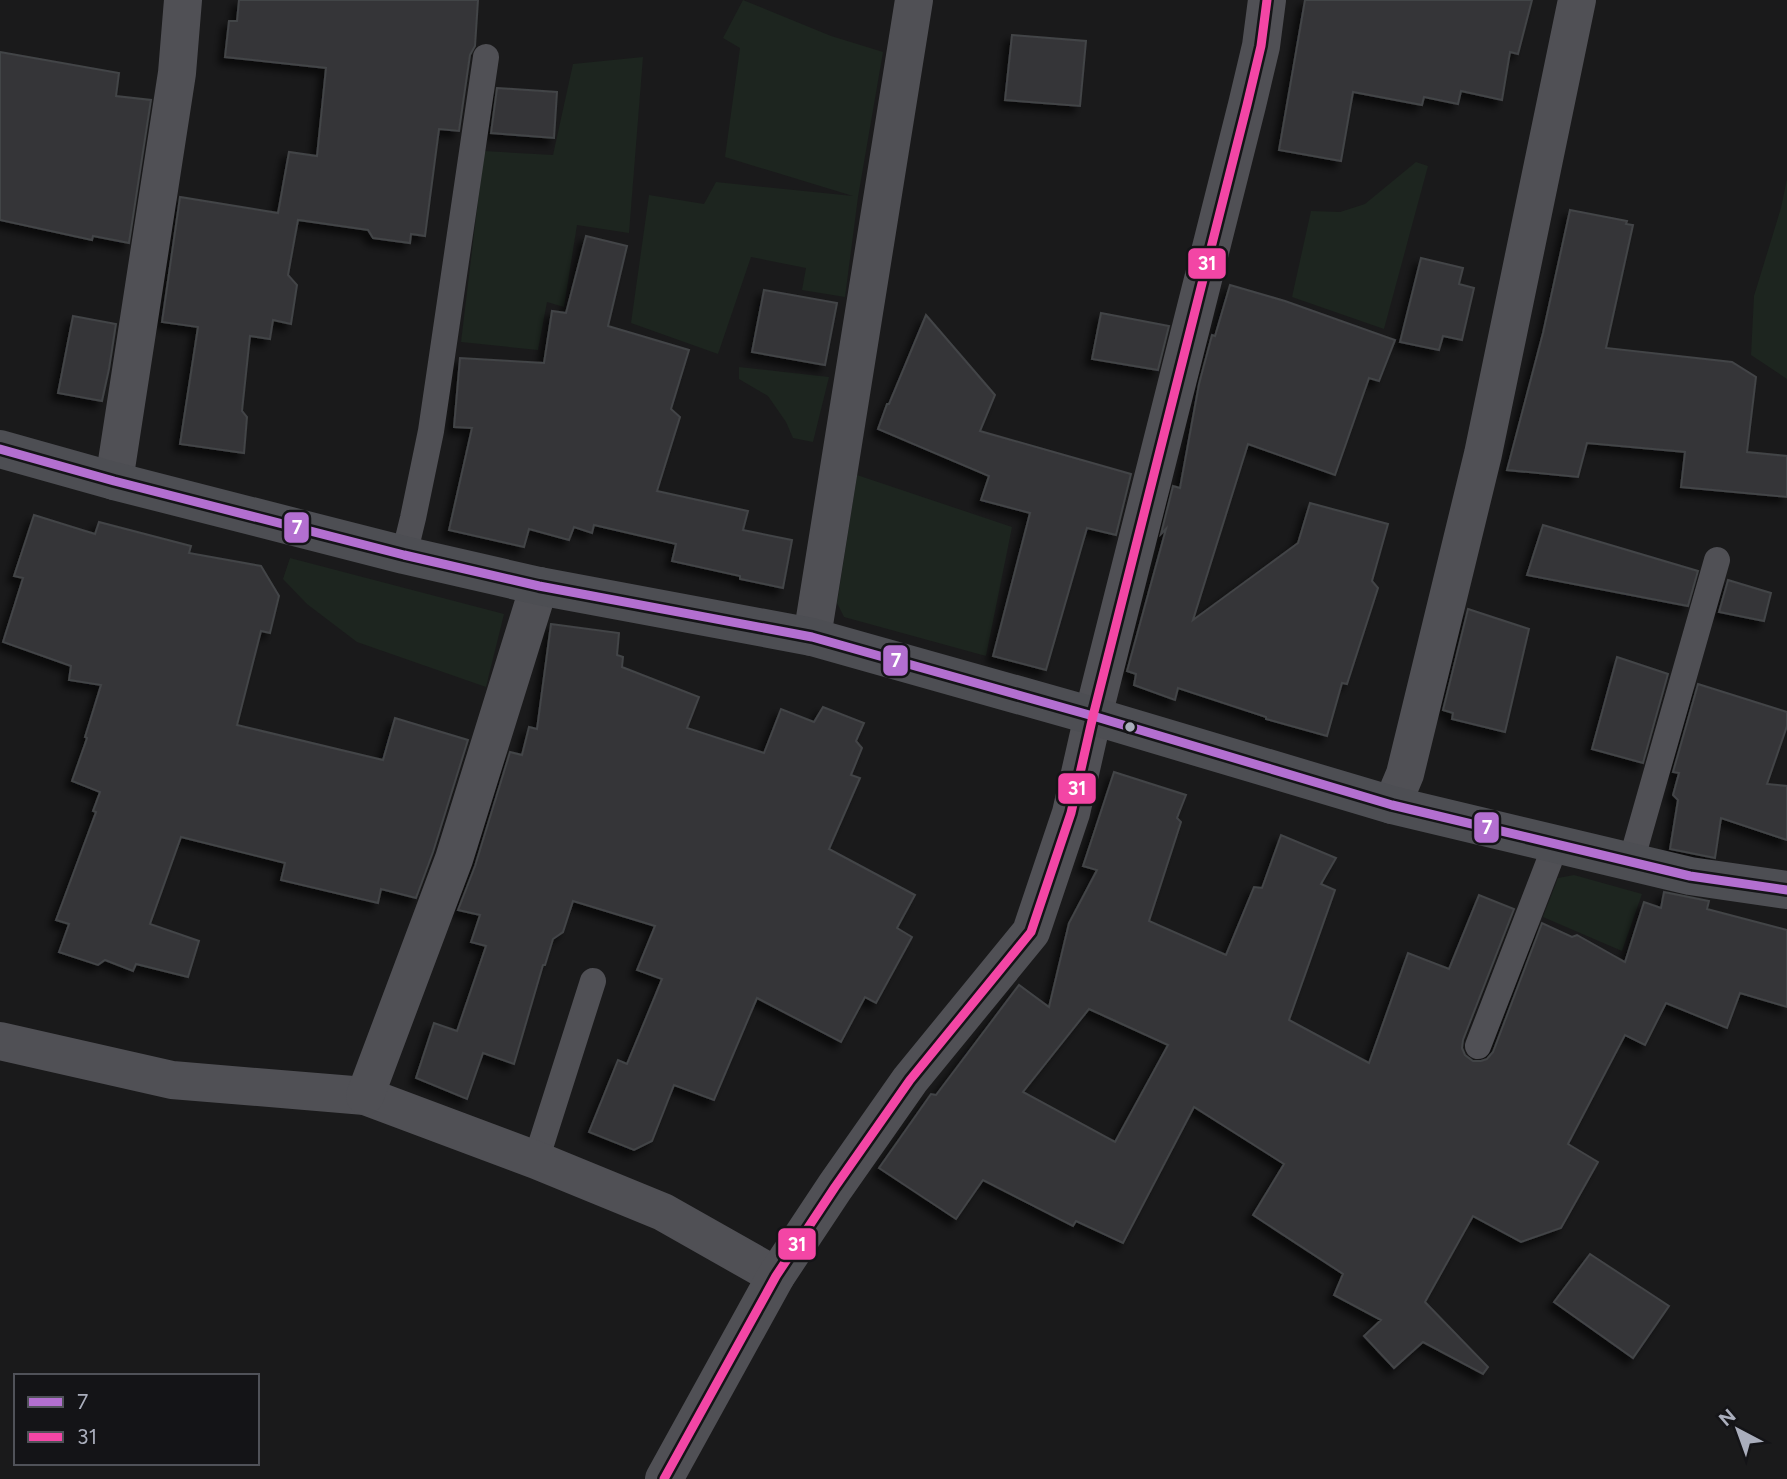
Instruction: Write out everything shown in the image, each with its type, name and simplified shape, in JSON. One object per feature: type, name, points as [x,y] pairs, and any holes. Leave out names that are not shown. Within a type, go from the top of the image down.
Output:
[{"type":"main road","points":[[0,449],[404,555],[539,586],[812,638],[1093,716],[1392,805],[1690,876],[1787,890]]},
{"type":"street","points":[[114,481],[177,73],[183,0]]},
{"type":"street","points":[[812,638],[914,0]]},
{"type":"street","points":[[664,1479],[776,1276],[835,1187],[910,1080],[1031,932],[1071,813],[1247,105],[1261,46],[1267,0]]},
{"type":"street","points":[[1392,805],[1405,774],[1483,454],[1577,0]]},
{"type":"street","points":[[366,1097],[454,859],[539,586]]},
{"type":"street","points":[[0,1041],[172,1080],[366,1097],[536,1160],[663,1212],[776,1276]]},
{"type":"lane","points":[[404,555],[431,431],[485,57]]},
{"type":"lane","points":[[1631,862],[1717,560]]},
{"type":"lane","points":[[1478,1046],[1556,844]]},
{"type":"lane","points":[[536,1160],[593,981]]},
{"type":"shaded area","points":[[743,0],[831,36],[883,52],[858,197],[845,297],[802,290],[806,268],[751,257],[718,354],[631,323],[649,195],[704,204],[716,182],[853,196],[725,157],[740,48],[723,38]]},
{"type":"shaded area","points":[[643,57],[629,233],[577,225],[564,307],[547,302],[538,350],[461,342],[484,151],[553,155],[573,64]]},
{"type":"shaded area","points":[[1416,162],[1428,166],[1384,329],[1292,297],[1311,211],[1340,212],[1365,204]]},
{"type":"shaded area","points":[[1787,179],[1787,379],[1751,355],[1754,296]]},
{"type":"shaded area","points":[[739,367],[829,377],[813,442],[793,438],[786,422],[768,396],[739,379]]},
{"type":"shaded area","points":[[857,475],[1012,527],[986,656],[844,617],[837,603]]},
{"type":"shaded area","points":[[290,558],[504,614],[486,687],[357,642],[307,604],[283,579]]},
{"type":"shaded area","points":[[1574,875],[1642,894],[1622,951],[1543,917],[1558,878]]},
{"type":"building","points":[[239,0],[478,0],[475,46],[470,55],[459,131],[439,129],[425,236],[411,234],[410,243],[373,238],[368,230],[298,220],[288,275],[297,285],[291,324],[273,320],[270,339],[250,336],[242,411],[247,417],[244,453],[180,444],[198,327],[162,322],[180,197],[278,213],[289,152],[317,156],[326,68],[225,57],[229,21],[237,21]]},
{"type":"building","points":[[1305,0],[1532,0],[1518,54],[1510,52],[1502,100],[1461,91],[1458,104],[1424,97],[1422,105],[1353,92],[1341,161],[1279,150]]},
{"type":"building","points":[[1012,35],[1086,41],[1080,106],[1005,100]]},
{"type":"building","points":[[0,52],[119,73],[116,96],[151,100],[129,243],[93,236],[92,240],[0,220]]},
{"type":"building","points":[[497,88],[557,92],[554,138],[491,133]]},
{"type":"building","points":[[1570,210],[1627,221],[1626,224],[1633,225],[1606,348],[1732,362],[1756,377],[1747,452],[1787,456],[1787,497],[1681,487],[1685,452],[1587,443],[1578,477],[1507,470],[1543,333]]},
{"type":"building","points":[[586,236],[627,246],[608,326],[689,350],[671,409],[680,417],[657,491],[748,511],[743,530],[792,540],[783,588],[672,561],[676,544],[594,525],[592,533],[574,527],[569,540],[529,529],[524,547],[449,530],[472,428],[454,427],[460,358],[544,363],[552,311],[566,313]]},
{"type":"building","points":[[1421,258],[1463,268],[1459,284],[1474,288],[1462,340],[1443,336],[1439,350],[1400,342]]},
{"type":"building","points":[[1230,285],[1285,301],[1395,340],[1379,381],[1369,378],[1335,475],[1248,444],[1193,620],[1298,543],[1310,503],[1388,524],[1372,581],[1378,588],[1347,684],[1342,683],[1327,736],[1266,719],[1178,688],[1175,700],[1134,685],[1136,674],[1127,671],[1166,529],[1161,534],[1173,486],[1180,488],[1199,384],[1212,335],[1215,336]]},
{"type":"building","points":[[764,290],[837,303],[825,365],[752,352]]},
{"type":"building","points":[[1101,313],[1169,326],[1158,370],[1092,359]]},
{"type":"building","points":[[926,315],[995,395],[980,431],[1131,474],[1116,535],[1087,528],[1046,670],[993,656],[1030,513],[981,500],[989,476],[878,429]]},
{"type":"building","points":[[73,316],[116,324],[102,401],[58,393]]},
{"type":"building","points":[[34,515],[95,534],[99,522],[191,546],[189,553],[261,566],[279,596],[270,633],[261,631],[237,725],[383,760],[395,718],[468,740],[416,898],[381,889],[378,903],[281,880],[285,863],[181,837],[150,924],[199,941],[188,977],[136,964],[133,971],[105,960],[98,965],[59,952],[69,924],[56,920],[96,812],[93,811],[100,792],[72,781],[101,685],[69,680],[71,666],[3,642],[23,578],[14,576]]},
{"type":"building","points":[[1543,525],[1698,571],[1688,606],[1527,575]]},
{"type":"building","points":[[1728,580],[1771,593],[1764,621],[1719,612]]},
{"type":"building","points":[[1468,609],[1529,629],[1505,732],[1452,719],[1453,713],[1443,710]]},
{"type":"building","points":[[551,624],[619,633],[617,655],[623,657],[622,667],[699,697],[687,728],[764,753],[781,709],[814,722],[823,707],[864,723],[856,741],[862,748],[851,775],[860,778],[829,849],[915,895],[897,928],[912,937],[876,1003],[865,997],[841,1042],[757,998],[714,1100],[674,1085],[652,1141],[634,1150],[589,1132],[618,1060],[627,1064],[662,979],[637,970],[655,926],[573,901],[563,932],[553,939],[543,965],[514,1064],[483,1053],[467,1099],[416,1078],[434,1023],[457,1031],[486,946],[471,942],[480,915],[458,910],[475,866],[510,752],[522,755],[529,727],[537,729]]},
{"type":"building","points":[[1617,657],[1668,674],[1643,763],[1592,749]]},
{"type":"building","points":[[1698,684],[1787,712],[1787,726],[1767,784],[1787,786],[1787,840],[1721,818],[1715,858],[1670,849],[1678,800],[1673,795],[1679,773],[1673,772]]},
{"type":"building","points":[[1114,772],[1186,795],[1177,818],[1181,822],[1149,921],[1226,955],[1254,887],[1262,888],[1281,835],[1336,858],[1321,884],[1335,890],[1289,1020],[1369,1063],[1408,953],[1449,969],[1479,895],[1514,909],[1463,1040],[1465,1055],[1473,1061],[1487,1059],[1493,1052],[1542,923],[1572,937],[1577,935],[1625,962],[1644,902],[1661,908],[1664,892],[1709,901],[1707,909],[1787,930],[1787,1007],[1740,993],[1727,1028],[1666,1003],[1645,1045],[1625,1035],[1568,1144],[1598,1162],[1561,1228],[1521,1242],[1473,1216],[1425,1302],[1488,1367],[1483,1374],[1423,1342],[1394,1368],[1364,1336],[1381,1320],[1334,1295],[1343,1274],[1253,1215],[1284,1164],[1194,1107],[1123,1243],[1076,1221],[1073,1226],[983,1180],[956,1219],[879,1168],[931,1094],[936,1095],[1019,985],[1049,1007],[1069,923],[1097,870],[1083,866]],"holes":[[[1089,1009],[1168,1045],[1115,1142],[1023,1092]]]},
{"type":"building","points":[[1590,1254],[1669,1306],[1633,1358],[1554,1302]]},
{"type":"transit line","name":"31","points":[[664,1479],[776,1276],[835,1187],[910,1080],[1031,932],[1071,813],[1247,105],[1261,46],[1267,0]]},
{"type":"transit line","name":"7","points":[[0,449],[404,555],[539,586],[812,637],[1093,716],[1392,805],[1690,876],[1787,890]]}]
